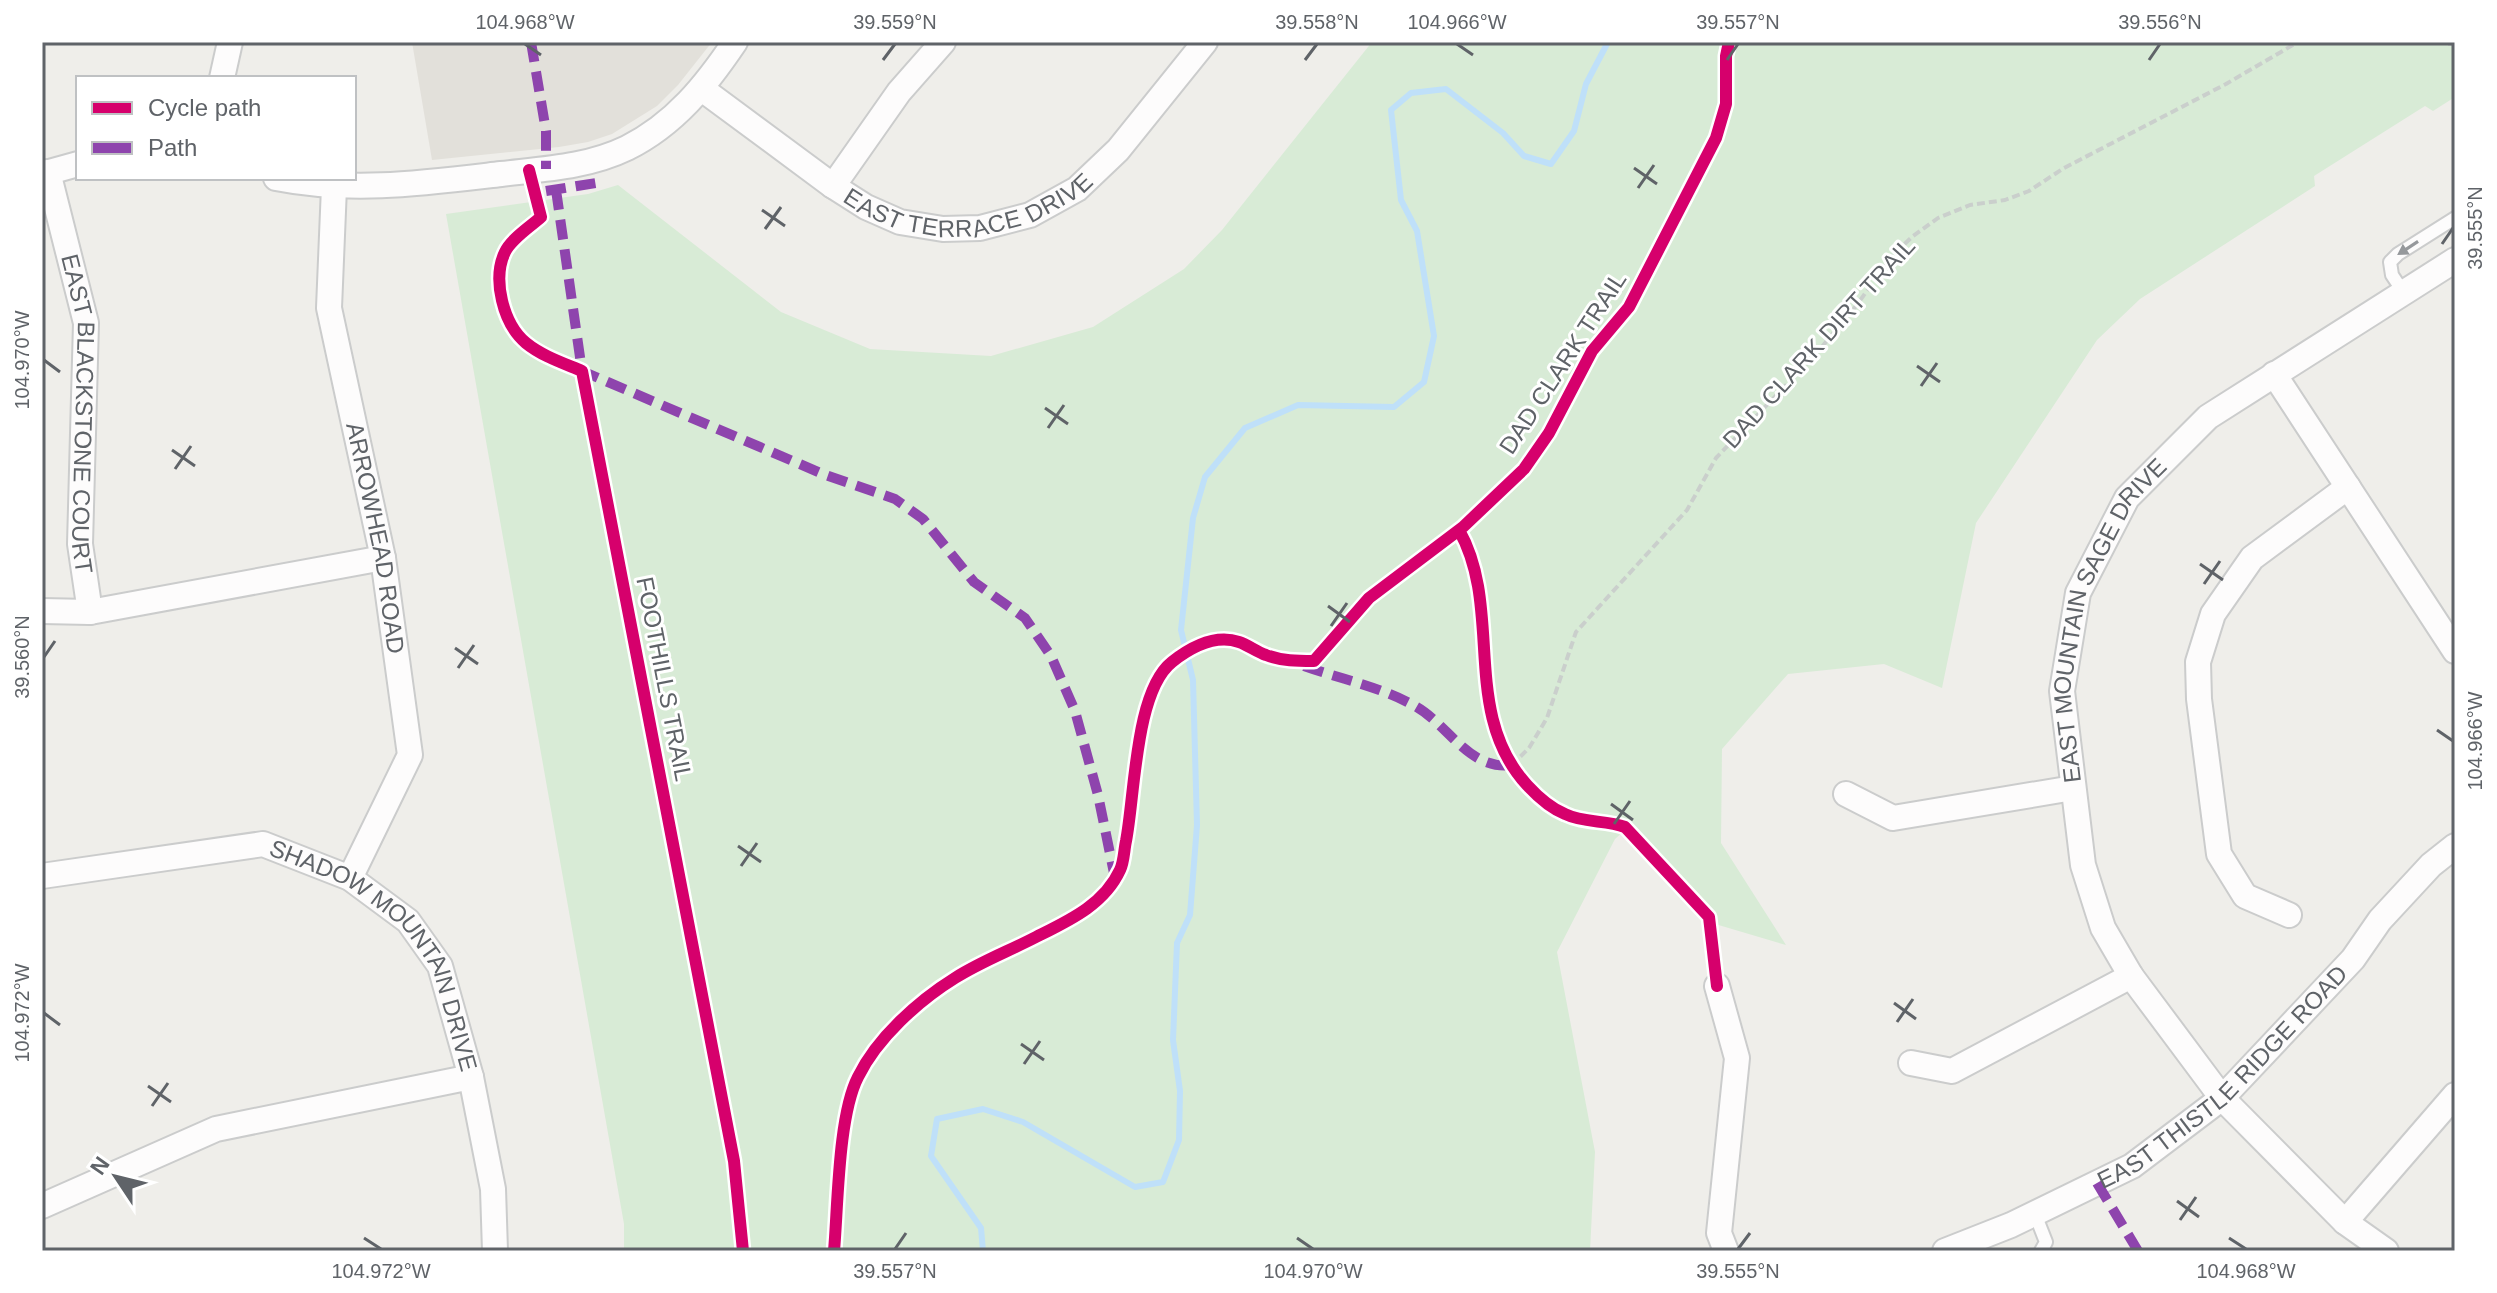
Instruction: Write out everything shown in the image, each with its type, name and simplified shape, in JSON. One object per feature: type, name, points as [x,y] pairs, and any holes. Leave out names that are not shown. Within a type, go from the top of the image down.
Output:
[{"type":"street","points":[[222,76],[230,42]]},
{"type":"street","points":[[289,180],[366,188],[552,169],[595,161],[627,148],[650,134],[702,89],[735,42]]},
{"type":"street","points":[[833,186],[899,92],[943,42]]},
{"type":"street","name":"EAST TERRACE DRIVE","points":[[702,89],[866,207],[900,222],[943,229],[980,228],[1030,215],[1077,189],[1118,150],[1205,42]]},
{"type":"street","points":[[45,173],[76,165]]},
{"type":"street","name":"EAST BLACKSTONE COURT","points":[[45,173],[86,323],[80,544],[90,612]]},
{"type":"street","name":"ARROWHEAD ROAD","points":[[334,187],[329,308],[383,558],[410,755],[350,878]]},
{"type":"street","name":"EAST MOUNTAIN SAGE DRIVE","points":[[2386,1251],[2345,1222],[2222,1098],[2131,976],[2103,928],[2083,865],[2062,691],[2078,593],[2127,498],[2208,417],[2455,260]]},
{"type":"street","points":[[2274,374],[2455,651]]},
{"type":"street","points":[[2289,915],[2245,896],[2219,854],[2199,699],[2198,662],[2213,614],[2252,558],[2348,487]]},
{"type":"street","points":[[42,611],[90,612],[383,558]]},
{"type":"street","points":[[1846,794],[1893,818],[2073,788]]},
{"type":"street","name":"SHADOW MOUNTAIN DRIVE","points":[[42,876],[263,844],[350,878],[408,921],[440,966],[471,1077],[493,1189],[495,1251]]},
{"type":"street","name":"EAST THISTLE RIDGE ROAD","points":[[1945,1251],[2035,1214],[2132,1166],[2222,1098],[2353,959],[2380,920],[2431,865],[2455,846]]},
{"type":"street","points":[[1911,1063],[1952,1071],[2131,976]]},
{"type":"street","points":[[1717,986],[1737,1058],[1719,1233],[1726,1251]]},
{"type":"street","points":[[42,1206],[216,1129],[471,1077]]},
{"type":"street","points":[[2345,1222],[2455,1095]]},
{"type":"lane","points":[[2404,293],[2392,275],[2390,262],[2455,218]]},
{"type":"lane","points":[[2035,1214],[2046,1242],[2041,1251]]},
{"type":"path","points":[[1509,762],[1522,779]]},
{"type":"shaded area","points":[[412,42],[712,42],[657,106],[612,134],[559,147],[432,160]]},
{"type":"green space","points":[[1372,42],[2455,42],[2455,97],[2433,111],[2425,106],[2314,176],[2315,186],[2140,299],[2097,340],[1976,523],[1942,688],[1884,664],[1788,674],[1722,749],[1721,843],[1786,945],[1705,921],[1623,832],[1615,839],[1557,952],[1595,1152],[1590,1251],[624,1251],[624,1224],[446,214],[588,194],[618,185],[781,312],[870,349],[991,356],[1093,327],[1184,269],[1222,230]]},
{"type":"waterway","points":[[983,1251],[981,1228],[931,1156],[937,1119],[983,1109],[1023,1122],[1135,1187],[1163,1182],[1179,1140],[1180,1091],[1173,1040],[1177,943],[1190,915],[1197,825],[1193,680],[1181,630],[1193,518],[1205,477],[1245,428],[1298,405],[1394,407],[1424,382],[1434,336],[1417,231],[1401,200],[1391,110],[1411,93],[1446,89],[1503,133],[1524,156],[1551,164],[1574,131],[1586,84],[1608,42]]},
{"type":"marked path","points":[[531,42],[546,131],[546,169]]},
{"type":"marked path","points":[[546,191],[602,182]]},
{"type":"marked path","points":[[556,190],[582,371],[823,474],[895,499],[923,519],[974,582],[1025,618],[1051,656],[1075,711],[1098,795],[1115,878]]},
{"type":"marked path","points":[[1304,666],[1402,699],[1427,714],[1471,754],[1497,765],[1512,765]]},
{"type":"marked path","points":[[2097,1183],[2138,1251]]},
{"type":"cycle path","name":"DAD CLARK TRAIL","points":[[834,1251],[846,1114],[851,1094],[866,1062],[887,1035],[941,987],[1072,918],[1105,893],[1123,860],[1138,745],[1150,696],[1160,676],[1172,662],[1195,647],[1221,640],[1239,642],[1278,658],[1314,661],[1369,598],[1463,527],[1524,469],[1549,433],[1592,351],[1629,307],[1716,138],[1726,104],[1729,42]]},
{"type":"cycle path","name":"FOOTHILLS TRAIL","points":[[529,170],[541,217],[505,252],[500,275],[502,300],[511,325],[526,343],[582,371],[734,1161],[743,1251]]},
{"type":"cycle path","points":[[1459,530],[1472,561],[1479,593],[1494,726],[1507,756],[1527,785],[1554,809],[1579,819],[1625,827],[1709,917],[1717,986]]}]
